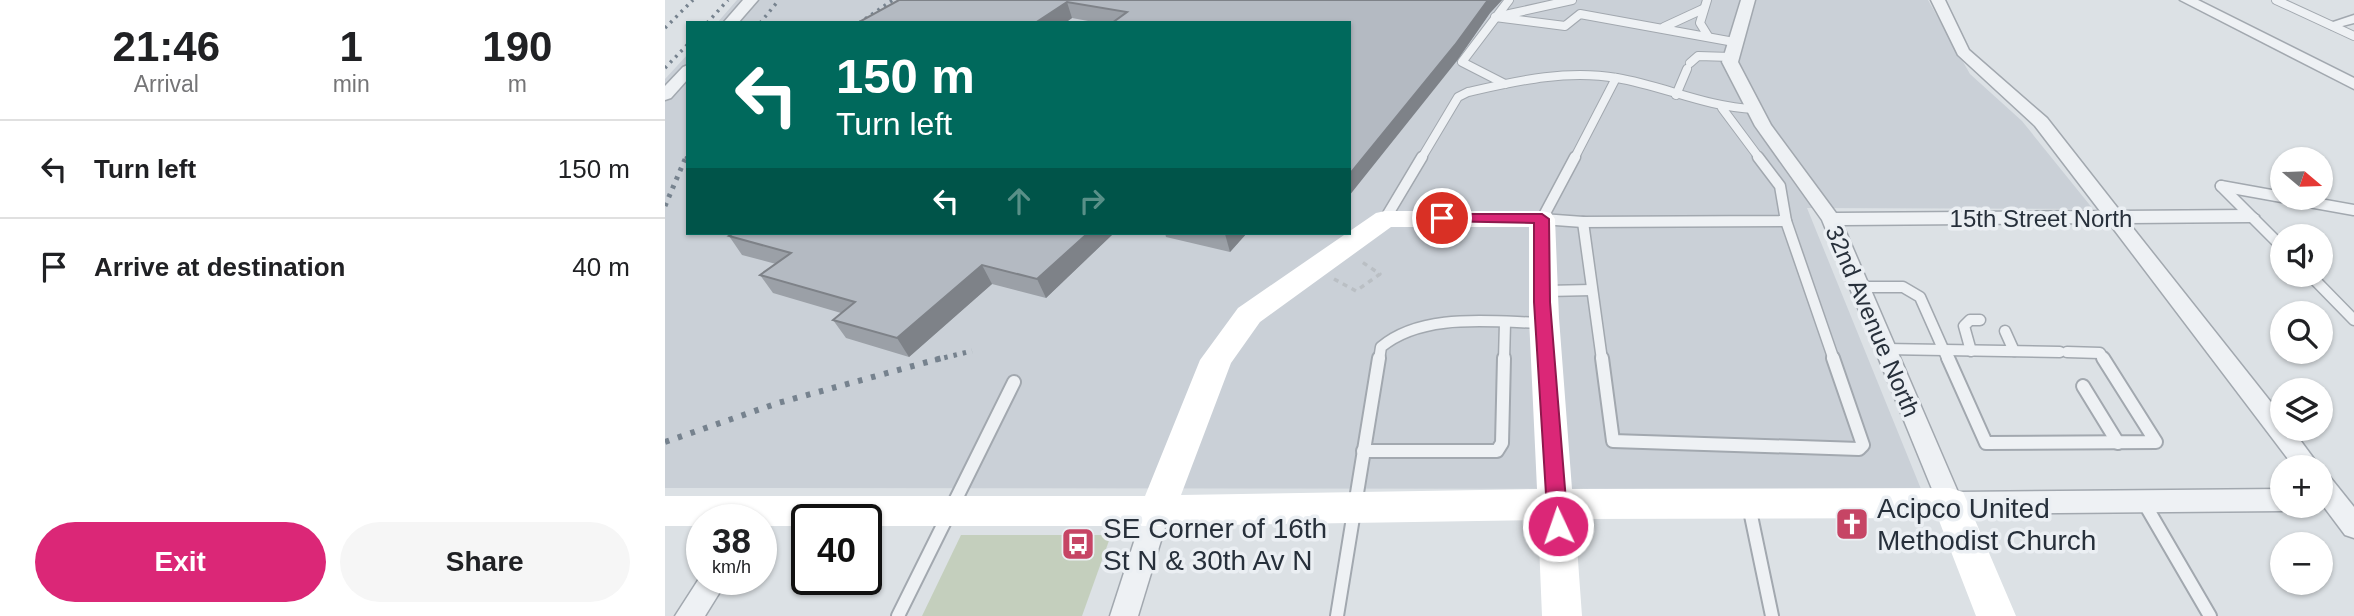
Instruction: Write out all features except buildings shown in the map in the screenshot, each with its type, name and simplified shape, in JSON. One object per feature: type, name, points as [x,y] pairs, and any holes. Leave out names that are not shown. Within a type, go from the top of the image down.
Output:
[{"type":"street","points":[[732,21],[751,0]]},
{"type":"street","points":[[1732,49],[1748,0]]},
{"type":"street","points":[[1938,0],[1963,52],[2041,122],[2299,455]]},
{"type":"street","points":[[2187,0],[2354,84]]},
{"type":"street","points":[[2331,25],[2354,19]]},
{"type":"street","name":"32nd Avenue North","points":[[1732,49],[1730,62],[1754,109],[1831,219],[1996,616]]},
{"type":"street","points":[[665,95],[686,72]]},
{"type":"street","name":"15th Street North","points":[[1831,219],[2250,216]]},
{"type":"street","points":[[1124,616],[1157,511],[1216,360],[1226,343],[1249,315],[1385,219],[1542,219],[1543,307],[1562,616]]},
{"type":"street","points":[[2333,497],[2354,527]]},
{"type":"street","points":[[777,514],[947,510],[1157,511],[1557,503],[2270,500]]},
{"type":"street","points":[[665,511],[686,512]]},
{"type":"street","points":[[689,616],[703,595]]},
{"type":"lane","points":[[1505,84],[1462,62],[1509,0]]},
{"type":"lane","points":[[1495,17],[1572,0]]},
{"type":"lane","points":[[1707,0],[1698,22],[1700,29],[1732,49]]},
{"type":"lane","points":[[2276,0],[2354,36]]},
{"type":"lane","points":[[1541,8],[1708,36]]},
{"type":"lane","points":[[1661,28],[1703,9]]},
{"type":"lane","points":[[1495,17],[1565,26],[1580,14]]},
{"type":"lane","points":[[1676,96],[1688,66],[1698,56],[1732,49]]},
{"type":"lane","points":[[1385,219],[1458,97],[1549,75],[1616,78],[1722,108],[1754,109]]},
{"type":"lane","points":[[1616,78],[1542,219],[1583,222],[1786,221]]},
{"type":"lane","points":[[1583,222],[1613,441],[1859,449],[1864,445],[1786,221],[1780,186],[1722,108]]},
{"type":"lane","points":[[2270,195],[2221,186],[2270,235]]},
{"type":"lane","points":[[2333,206],[2354,210]]},
{"type":"lane","points":[[1859,287],[1903,287],[1920,297],[1945,350],[1986,443],[2157,442],[2100,353],[2014,351],[1971,351],[1945,350],[1885,349]]},
{"type":"lane","points":[[2322,287],[2354,320]]},
{"type":"lane","points":[[1336,616],[1381,347],[1389,337],[1408,329],[1505,323],[1592,290]]},
{"type":"lane","points":[[1971,351],[1963,326],[1970,320],[1980,320]]},
{"type":"lane","points":[[1363,451],[1497,451],[1502,443],[1505,323]]},
{"type":"lane","points":[[2005,331],[2014,351]]},
{"type":"lane","points":[[898,616],[938,540],[947,510],[1014,382]]},
{"type":"lane","points":[[2083,386],[2118,443]]},
{"type":"lane","points":[[2143,501],[2210,616]]},
{"type":"lane","points":[[1749,503],[1772,616]]},
{"type":"path","points":[[1324,274],[1356,291],[1380,274],[1351,254]]},
{"type":"shaded area","points":[[737,0],[1928,0],[1970,74],[2022,121],[2093,209],[1807,208],[1921,489],[665,488],[665,79],[686,56],[686,235],[1351,235],[1351,21],[719,21]]},
{"type":"green space","points":[[961,535],[1111,535],[1082,616],[922,616]]},
{"type":"railway","points":[[665,28],[693,0]]},
{"type":"railway","points":[[709,21],[728,0]]},
{"type":"railway","points":[[762,21],[779,0]]},
{"type":"railway","points":[[862,21],[893,0]]},
{"type":"railway","points":[[665,68],[686,46]]},
{"type":"railway","points":[[665,206],[686,157]]},
{"type":"railway","points":[[935,360],[972,351]]},
{"type":"railway","points":[[665,442],[778,403],[942,358]]},
{"type":"place","name":"Acipco United Methodist Church","points":[[1852,524]]},
{"type":"place","name":"SE Corner of 16th St N & 30th Av N","points":[[1078,544]]},
{"type":"route","points":[[1442,218],[1542,219],[1542,302],[1558,526]]}]
